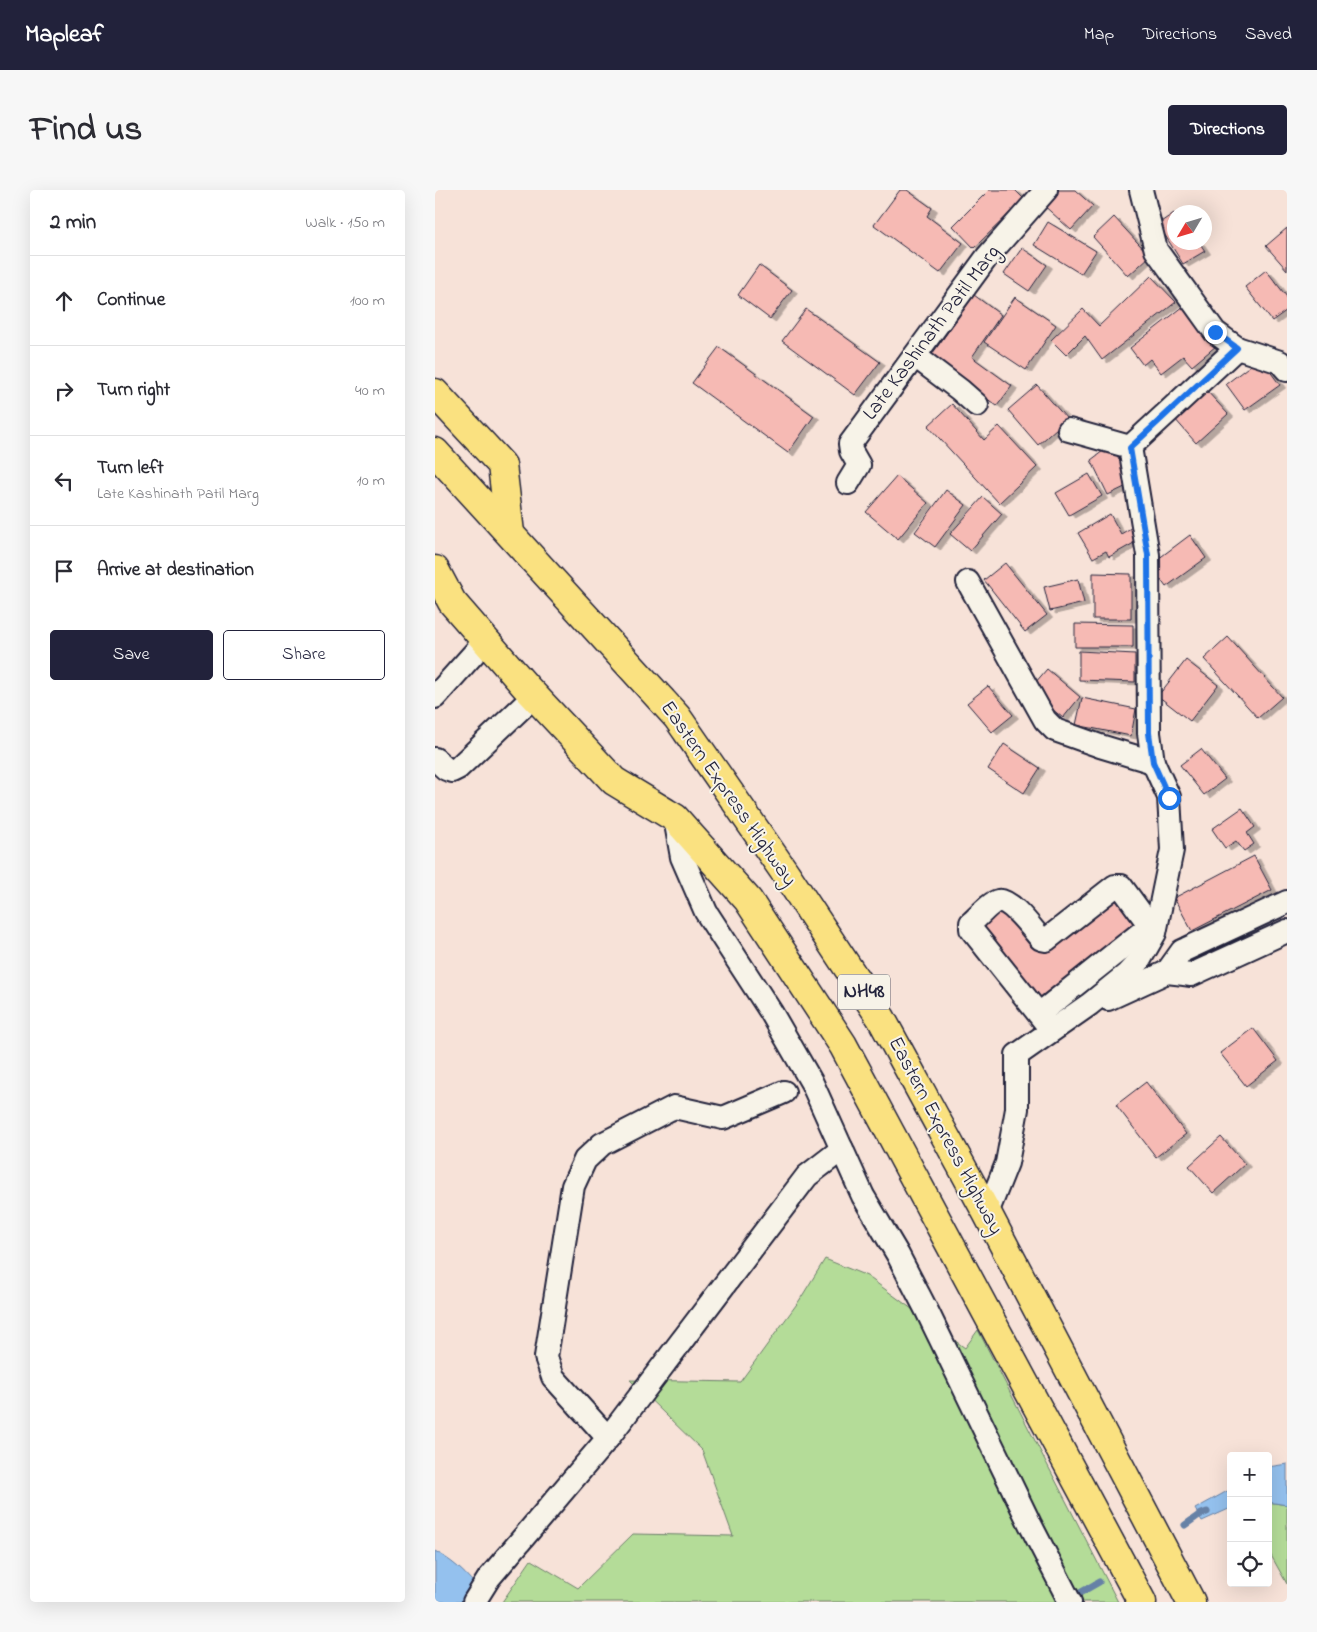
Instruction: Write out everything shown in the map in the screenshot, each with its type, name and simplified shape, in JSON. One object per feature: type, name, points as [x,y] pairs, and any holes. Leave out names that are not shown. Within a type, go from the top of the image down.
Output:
[{"type":"highway","points":[[435,393],[501,465],[510,533]]},
{"type":"highway","name":"Eastern Express Highway","points":[[435,452],[677,717],[786,874],[881,1018],[987,1213],[1191,1602]]},
{"type":"highway","name":"Eastern Express Highway","points":[[435,570],[452,602],[615,781],[675,818],[748,900],[843,1045],[1142,1602]]},
{"type":"street","name":"Late Kashinath Patil Marg","points":[[847,483],[859,465],[851,451],[850,444],[987,257],[1046,190]]},
{"type":"street","points":[[1141,190],[1156,250],[1215,332],[1237,348],[1285,361]]},
{"type":"street","points":[[1130,448],[1237,348]]},
{"type":"street","points":[[915,356],[960,390],[977,406]]},
{"type":"street","points":[[1069,430],[1130,448]]},
{"type":"street","points":[[1090,1004],[1127,974],[1139,961],[1155,933],[1172,850],[1169,798],[1153,762],[1149,733],[1148,555],[1130,448]]},
{"type":"street","points":[[968,582],[1045,720],[1055,730],[1153,762]]},
{"type":"street","points":[[435,697],[486,640]]},
{"type":"street","points":[[435,759],[446,769],[452,771],[458,768],[535,695]]},
{"type":"street","points":[[675,818],[682,856],[706,912],[771,1012],[812,1083],[863,1196],[898,1254],[927,1311],[1065,1594]]},
{"type":"street","points":[[987,1213],[1007,1163],[1014,1127],[1017,1109],[1017,1055],[1046,1022],[1147,928],[1148,924],[1121,886],[1115,886],[1046,940],[1041,939],[1008,902],[999,900],[971,923],[971,929],[1046,1022]]},
{"type":"street","points":[[1046,1022],[1090,1004],[1114,997],[1164,973],[1182,951],[1287,902]]},
{"type":"street","points":[[1164,973],[1191,975],[1287,931]]},
{"type":"street","points":[[1155,933],[1164,973]]},
{"type":"street","points":[[608,1438],[553,1377],[546,1357],[573,1186],[585,1160],[602,1144],[674,1107],[723,1118],[784,1092]]},
{"type":"street","points":[[474,1602],[489,1578],[608,1438],[807,1176],[842,1148]]},
{"type":"green space","points":[[825,1259],[867,1276],[965,1348],[978,1330],[1118,1602],[502,1602],[531,1560],[578,1588],[633,1534],[733,1536],[702,1450],[630,1380],[740,1382],[799,1301]]},
{"type":"green space","points":[[1272,1503],[1287,1505],[1287,1584],[1272,1557]]},
{"type":"water","points":[[1287,1464],[1287,1505],[1272,1503],[1272,1466]]},
{"type":"water","points":[[1227,1491],[1227,1510],[1202,1521],[1195,1509]]},
{"type":"water","points":[[435,1551],[452,1562],[465,1574],[489,1602],[435,1602]]},
{"type":"building","points":[[900,190],[907,190],[932,208],[927,216],[963,243],[940,273],[874,225]]},
{"type":"building","points":[[989,190],[1015,190],[1024,199],[974,248],[953,226]]},
{"type":"building","points":[[1053,190],[1075,190],[1093,206],[1071,230],[1041,203]]},
{"type":"building","points":[[1114,217],[1150,256],[1128,276],[1093,237]]},
{"type":"building","points":[[1167,218],[1167,238],[1158,224]]},
{"type":"building","points":[[1048,222],[1096,251],[1081,274],[1034,245]]},
{"type":"building","points":[[1287,228],[1287,270],[1266,246]]},
{"type":"building","points":[[1022,248],[1047,265],[1029,291],[1004,274]]},
{"type":"building","points":[[1174,250],[1205,251],[1183,264]]},
{"type":"building","points":[[759,265],[792,290],[770,319],[738,295]]},
{"type":"building","points":[[1266,270],[1287,297],[1287,310],[1272,321],[1245,287]]},
{"type":"building","points":[[1151,276],[1176,302],[1102,360],[1085,336],[1066,355],[1051,340],[1083,309],[1099,326]]},
{"type":"building","points":[[974,295],[1001,315],[972,357],[1012,386],[997,406],[930,357]]},
{"type":"building","points":[[1015,297],[1056,325],[1026,370],[984,342]]},
{"type":"building","points":[[1184,306],[1216,346],[1192,366],[1183,356],[1161,373],[1150,359],[1143,365],[1130,348]]},
{"type":"building","points":[[806,309],[880,362],[855,395],[782,341]]},
{"type":"building","points":[[719,347],[814,416],[788,453],[692,383]]},
{"type":"building","points":[[1260,358],[1280,385],[1245,410],[1226,384]]},
{"type":"building","points":[[1037,385],[1067,419],[1038,445],[1008,410]]},
{"type":"building","points":[[1206,390],[1228,414],[1196,443],[1174,418]]},
{"type":"building","points":[[952,404],[984,440],[999,426],[1037,467],[999,503],[928,426]]},
{"type":"building","points":[[1111,445],[1133,483],[1108,495],[1091,460]]},
{"type":"building","points":[[1089,474],[1102,496],[1069,515],[1056,493]]},
{"type":"building","points":[[897,476],[928,503],[898,539],[866,512]]},
{"type":"building","points":[[946,490],[966,505],[935,547],[915,532]]},
{"type":"building","points":[[983,497],[1002,514],[970,551],[950,534]]},
{"type":"building","points":[[1110,514],[1121,534],[1134,526],[1141,539],[1109,557],[1106,551],[1093,558],[1078,533]]},
{"type":"building","points":[[1190,535],[1206,558],[1166,587],[1150,565]]},
{"type":"building","points":[[1005,563],[1047,615],[1025,632],[984,580]]},
{"type":"building","points":[[1093,573],[1131,574],[1131,619],[1093,619]]},
{"type":"building","points":[[1078,579],[1084,603],[1050,611],[1044,587]]},
{"type":"building","points":[[1075,624],[1133,625],[1133,647],[1075,647]]},
{"type":"building","points":[[1228,637],[1282,697],[1258,718],[1204,659]]},
{"type":"building","points":[[1079,651],[1135,654],[1135,682],[1079,680]]},
{"type":"building","points":[[1186,660],[1218,685],[1190,721],[1158,696]]},
{"type":"building","points":[[1047,669],[1080,697],[1063,718],[1029,690]]},
{"type":"building","points":[[988,686],[1013,715],[992,732],[967,703]]},
{"type":"building","points":[[1082,698],[1136,709],[1131,736],[1076,725]]},
{"type":"building","points":[[1004,744],[1040,768],[1024,793],[988,769]]},
{"type":"building","points":[[1201,749],[1225,779],[1204,795],[1180,765]]},
{"type":"building","points":[[1242,808],[1255,827],[1247,833],[1254,844],[1244,851],[1236,841],[1225,848],[1212,829]]},
{"type":"building","points":[[1254,856],[1272,890],[1192,931],[1174,898]]},
{"type":"building","points":[[1115,890],[1143,925],[1041,1009],[973,926],[999,905],[1045,947]]},
{"type":"building","points":[[1253,1028],[1278,1061],[1246,1086],[1220,1053]]},
{"type":"building","points":[[1146,1082],[1186,1134],[1156,1157],[1116,1105]]},
{"type":"building","points":[[1221,1137],[1245,1164],[1213,1193],[1189,1166]]},
{"type":"waterway","points":[[1185,1525],[1207,1512]]},
{"type":"waterway","points":[[1071,1598],[1099,1582]]},
{"type":"route","points":[[1169,798],[1153,762],[1149,733],[1148,555],[1130,448],[1237,348],[1215,332]]}]
